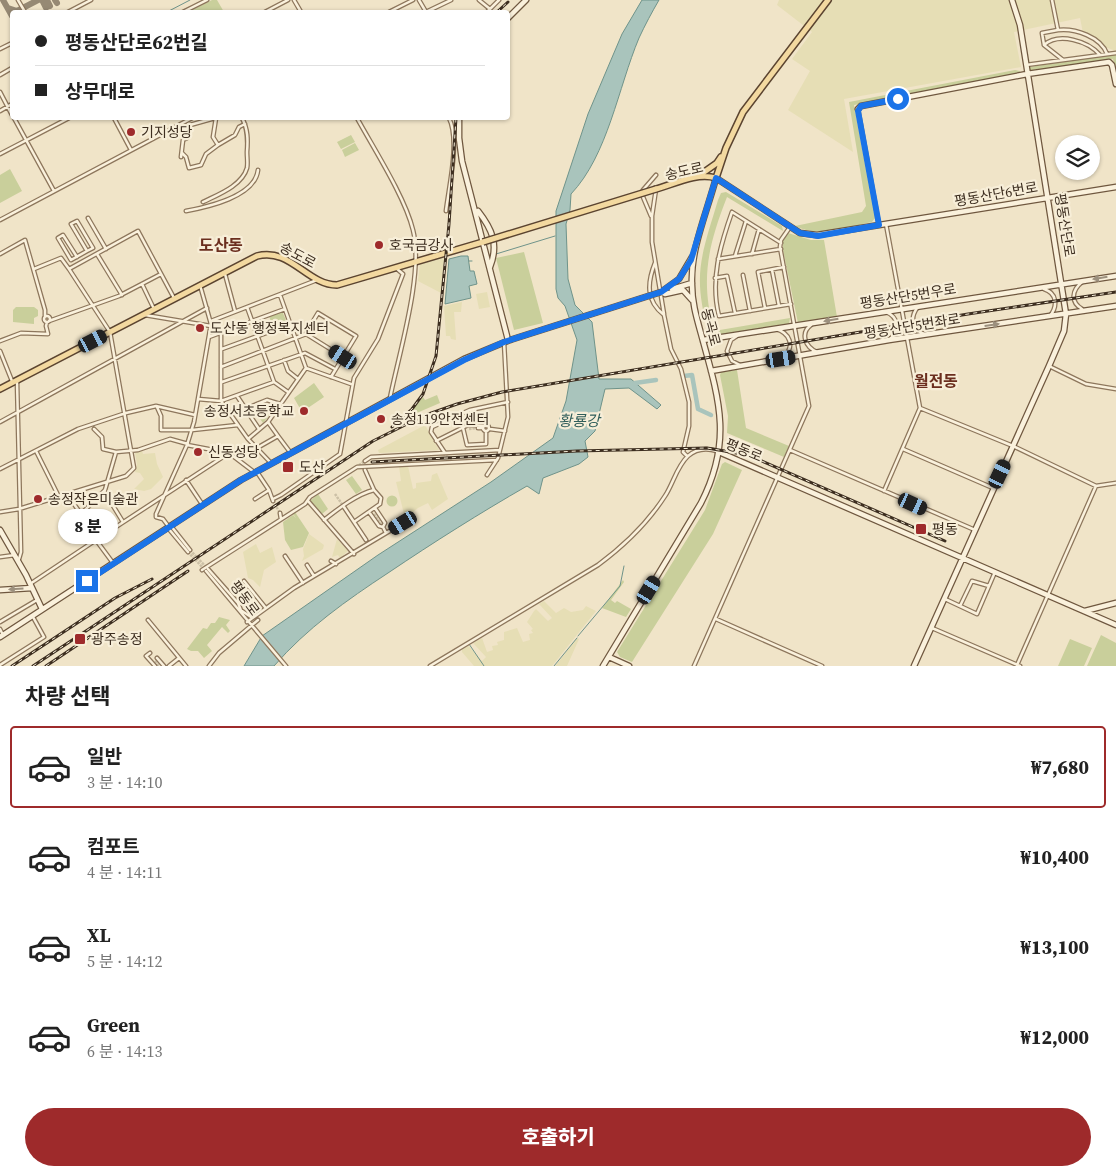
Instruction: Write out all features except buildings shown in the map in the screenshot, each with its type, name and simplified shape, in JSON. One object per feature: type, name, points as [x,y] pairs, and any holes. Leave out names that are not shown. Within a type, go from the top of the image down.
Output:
[{"type":"main road","name":"동곡로","points":[[716,178],[726,148],[746,107],[828,0]]},
{"type":"main road","points":[[697,177],[717,163],[726,148]]},
{"type":"main road","name":"송도로","points":[[1,388],[257,256],[271,253],[327,284],[337,285],[416,263],[697,177],[707,175],[716,178]]},
{"type":"street","points":[[72,10],[91,0]]},
{"type":"street","points":[[187,10],[207,0]]},
{"type":"street","points":[[269,10],[288,0]]},
{"type":"street","points":[[393,10],[413,0]]},
{"type":"street","points":[[430,10],[451,0]]},
{"type":"street","points":[[479,0],[490,9],[498,0]]},
{"type":"street","points":[[510,16],[526,0]]},
{"type":"street","name":"평동산단로","points":[[914,666],[1064,331],[1066,314],[1049,197],[1020,25],[1012,0]]},
{"type":"street","points":[[1052,0],[1058,30]]},
{"type":"street","points":[[1063,60],[1044,45],[1042,34],[1058,30],[1073,30],[1098,43],[1107,54]]},
{"type":"street","points":[[1072,39],[1073,30]]},
{"type":"street","points":[[1044,45],[1052,40],[1072,39],[1093,47],[1100,55]]},
{"type":"street","points":[[1026,65],[1116,53]]},
{"type":"street","points":[[879,225],[858,109],[861,106],[1028,74],[1108,62],[1112,65],[1116,84]]},
{"type":"street","points":[[0,92],[10,111]]},
{"type":"street","points":[[0,111],[8,107]]},
{"type":"street","points":[[15,120],[54,191]]},
{"type":"street","points":[[0,154],[65,120]]},
{"type":"street","points":[[115,120],[131,150]]},
{"type":"street","points":[[0,220],[188,120]]},
{"type":"street","points":[[212,120],[190,125],[187,138],[183,140],[181,155],[186,157],[189,168],[201,165],[206,154],[236,135],[239,127],[245,124]]},
{"type":"street","points":[[216,120],[213,137],[218,145]]},
{"type":"street","points":[[203,202],[231,186],[245,173],[248,146],[243,120]]},
{"type":"street","points":[[358,120],[403,204],[414,230],[416,263],[390,398]]},
{"type":"street","points":[[446,211],[454,146],[454,130],[450,120]]},
{"type":"street","points":[[460,120],[459,138],[462,161],[508,341],[508,402],[505,431],[497,460],[487,475]]},
{"type":"street","points":[[186,211],[236,197],[255,179],[258,170]]},
{"type":"street","points":[[652,216],[643,198],[643,190],[656,175]]},
{"type":"street","name":"평동산단6번로","points":[[716,178],[800,233],[818,236],[1116,186]]},
{"type":"street","name":"동곡로","points":[[603,666],[701,503],[712,477],[719,452],[721,419],[712,371],[693,302],[692,282],[696,251],[716,178]]},
{"type":"street","name":"송도로","points":[[655,263],[652,216],[656,190]]},
{"type":"street","points":[[476,210],[492,231],[495,251],[490,266]]},
{"type":"street","points":[[781,242],[732,212],[718,259],[715,297],[719,316],[790,304]]},
{"type":"street","points":[[88,218],[106,249]]},
{"type":"street","points":[[77,257],[63,235],[58,238],[72,260],[77,257],[88,250],[93,248],[77,220],[71,224],[88,250],[95,255],[122,295]]},
{"type":"street","points":[[735,256],[746,221]]},
{"type":"street","points":[[884,491],[920,408],[886,224]]},
{"type":"street","points":[[694,666],[808,406],[801,356],[781,249],[781,242],[790,226]]},
{"type":"street","points":[[752,254],[759,228]]},
{"type":"street","points":[[69,269],[138,231],[174,298]]},
{"type":"street","points":[[0,254],[25,240],[45,316],[49,318],[46,326],[48,334],[21,333],[0,341]]},
{"type":"street","points":[[718,259],[781,249]]},
{"type":"street","points":[[661,292],[682,276],[696,251]]},
{"type":"street","points":[[0,512],[20,509],[129,475],[133,471],[132,450],[126,413],[110,332],[60,258],[34,269]]},
{"type":"street","points":[[430,666],[598,565],[622,547],[658,507],[687,457],[684,452],[689,426],[689,402],[681,370],[671,349],[655,263]]},
{"type":"street","points":[[655,263],[650,282],[650,298],[656,308],[664,314]]},
{"type":"street","points":[[765,308],[758,272],[784,267]]},
{"type":"street","points":[[94,429],[102,437],[103,450],[116,452],[132,450],[170,439],[229,453],[255,472],[269,490],[272,500],[340,455],[347,422],[346,414],[351,384],[360,364],[378,339],[391,308],[403,274],[396,268]]},
{"type":"street","points":[[772,270],[779,306]]},
{"type":"street","points":[[225,272],[235,311]]},
{"type":"street","points":[[48,322],[122,295],[161,274]]},
{"type":"street","points":[[743,275],[750,310]]},
{"type":"street","points":[[682,276],[692,282]]},
{"type":"street","points":[[715,278],[728,276],[735,314]]},
{"type":"street","name":"평동산단5번우로","points":[[703,340],[1116,276]]},
{"type":"street","points":[[211,321],[319,280]]},
{"type":"street","points":[[1083,281],[1076,287],[1074,297],[1077,306],[1086,311]]},
{"type":"street","points":[[0,629],[2,636],[255,472],[469,357],[508,341],[692,282]]},
{"type":"street","points":[[142,284],[154,309]]},
{"type":"street","points":[[189,551],[162,519],[156,517],[163,496],[187,444],[195,415],[211,326],[200,285]]},
{"type":"street","points":[[1041,288],[1050,290],[1056,299],[1055,308],[1047,318]]},
{"type":"street","points":[[661,292],[665,294],[683,290],[693,302]]},
{"type":"street","points":[[280,295],[306,368]]},
{"type":"street","points":[[922,305],[915,311],[913,320],[918,331],[927,335]]},
{"type":"street","points":[[247,306],[274,382],[288,392]]},
{"type":"street","name":"평동산단5번좌로","points":[[712,371],[889,340],[1047,318],[1116,306]]},
{"type":"street","points":[[0,422],[207,308]]},
{"type":"street","points":[[209,337],[285,309]]},
{"type":"street","points":[[882,311],[891,314],[897,323],[896,332],[889,340]]},
{"type":"street","points":[[221,366],[306,334],[318,314],[356,336],[331,377]]},
{"type":"street","points":[[143,315],[185,320],[211,326]]},
{"type":"street","points":[[815,322],[808,326],[805,339],[811,349],[819,352]]},
{"type":"street","points":[[222,349],[291,324]]},
{"type":"street","points":[[774,328],[783,331],[789,338],[789,351],[781,359]]},
{"type":"street","points":[[221,332],[221,401],[248,439],[271,463]]},
{"type":"street","points":[[306,334],[343,357]]},
{"type":"street","points":[[738,335],[731,340],[727,351],[732,361],[743,365]]},
{"type":"street","points":[[0,351],[2,359],[15,382],[18,412],[21,552],[18,561]]},
{"type":"street","points":[[222,382],[305,353],[335,369]]},
{"type":"street","points":[[284,360],[288,371],[298,379]]},
{"type":"street","points":[[1049,366],[1086,384],[1116,389]]},
{"type":"street","points":[[306,368],[351,384]]},
{"type":"street","points":[[248,439],[268,422],[306,368]]},
{"type":"street","points":[[198,399],[221,401],[274,382]]},
{"type":"street","points":[[236,396],[259,429]]},
{"type":"street","points":[[245,409],[267,400],[280,404]]},
{"type":"street","points":[[446,454],[430,431],[433,426],[470,410],[508,402]]},
{"type":"street","points":[[0,469],[19,461],[78,429],[126,413],[156,406],[195,415]]},
{"type":"street","points":[[156,406],[161,416],[161,430],[192,430],[238,425]]},
{"type":"street","points":[[920,408],[1013,446],[1096,486],[1116,483]]},
{"type":"street","points":[[268,422],[290,452]]},
{"type":"street","points":[[436,441],[468,425],[485,428]]},
{"type":"street","points":[[463,428],[464,442],[467,444],[486,444],[485,428]]},
{"type":"street","points":[[478,428],[505,431]]},
{"type":"street","points":[[257,448],[278,436]]},
{"type":"street","name":"평동로","points":[[687,457],[702,449],[719,452],[1116,625]]},
{"type":"street","points":[[902,449],[993,488]]},
{"type":"street","points":[[365,461],[371,457],[500,450]]},
{"type":"street","points":[[790,450],[975,530]]},
{"type":"street","points":[[36,451],[59,496]]},
{"type":"street","points":[[80,514],[104,491],[116,458],[116,452]]},
{"type":"street","points":[[0,590],[31,586],[96,540],[229,453]]},
{"type":"street","points":[[202,570],[280,520],[355,467],[497,460]]},
{"type":"street","points":[[354,522],[380,504],[381,498],[374,490],[364,470]]},
{"type":"street","points":[[186,480],[203,505]]},
{"type":"street","points":[[931,627],[1018,665],[1096,486]]},
{"type":"street","points":[[255,500],[269,490]]},
{"type":"street","points":[[324,520],[366,492],[374,490]]},
{"type":"street","points":[[104,491],[123,522]]},
{"type":"street","points":[[67,494],[113,563]]},
{"type":"street","points":[[308,501],[354,554]]},
{"type":"street","points":[[344,507],[366,540]]},
{"type":"street","points":[[375,508],[385,523],[383,527]]},
{"type":"street","points":[[368,512],[379,526],[383,527],[386,533]]},
{"type":"street","points":[[280,513],[280,520]]},
{"type":"street","points":[[248,620],[314,576],[354,554],[403,523]]},
{"type":"street","points":[[0,530],[18,561],[42,610]]},
{"type":"street","points":[[0,558],[14,555]]},
{"type":"street","points":[[285,556],[303,583]]},
{"type":"street","points":[[331,561],[336,564]]},
{"type":"street","points":[[307,565],[314,576]]},
{"type":"street","name":"평동로","points":[[248,620],[207,570],[238,603],[253,628],[286,666]]},
{"type":"street","points":[[944,599],[977,614],[995,572]]},
{"type":"street","points":[[249,580],[245,582],[265,607]]},
{"type":"street","points":[[960,606],[972,581],[989,586]]},
{"type":"street","points":[[0,622],[36,600]]},
{"type":"street","points":[[1084,611],[1116,603]]},
{"type":"street","points":[[242,611],[248,617],[254,616]]},
{"type":"street","points":[[1,664],[44,636],[32,616]]},
{"type":"street","points":[[716,619],[822,666]]},
{"type":"street","points":[[148,620],[186,666]]},
{"type":"street","points":[[209,666],[235,639],[253,628],[258,620]]},
{"type":"street","points":[[150,653],[146,656],[155,666]]},
{"type":"street","points":[[609,657],[629,666]]},
{"type":"street","points":[[157,658],[164,666]]},
{"type":"street","points":[[169,666],[179,658]]},
{"type":"shaded area","points":[[779,0],[1116,0],[1116,51],[1105,47],[1083,33],[1080,18],[1014,32],[1021,67],[844,99],[853,152],[788,110],[810,71],[792,59],[812,32],[777,5]]},
{"type":"shaded area","points":[[444,258],[441,293],[418,281],[420,264]]},
{"type":"shaded area","points":[[487,292],[490,307],[479,309],[476,294]]},
{"type":"shaded area","points":[[462,302],[461,312],[454,312],[456,340],[451,339],[450,336],[446,336],[444,306]]},
{"type":"shaded area","points":[[425,425],[439,450],[379,453],[378,450]]},
{"type":"shaded area","points":[[142,450],[143,454],[155,453],[157,464],[163,477],[151,489],[144,491],[134,489],[144,479],[140,473],[135,472],[137,464],[135,453]]},
{"type":"shaded area","points":[[399,466],[408,466],[413,489],[416,488],[416,483],[431,481],[432,475],[437,473],[448,499],[432,510],[428,503],[418,508],[412,513],[415,521],[407,526],[396,482],[401,481]]},
{"type":"shaded area","points":[[309,534],[324,545],[323,549],[302,561],[304,556],[303,549]]},
{"type":"shaded area","points":[[337,539],[348,551],[340,558],[338,555],[332,557]]},
{"type":"shaded area","points":[[256,544],[260,553],[272,547],[276,562],[264,570],[260,587],[248,578],[243,552]]},
{"type":"shaded area","points":[[544,601],[556,613],[564,608],[571,612],[583,610],[586,606],[596,611],[552,666],[474,666],[462,652],[462,649],[469,646],[482,661],[486,657],[473,643],[482,638],[487,652],[493,650],[492,646],[498,645],[497,642],[504,640],[504,632],[517,628],[523,642],[530,640],[529,634],[533,633],[531,630],[533,629],[527,622],[536,609],[548,621],[552,618],[539,604]]},
{"type":"shaded area","points":[[577,638],[579,639],[567,666],[555,666]]},
{"type":"green space","points":[[212,0],[217,0],[223,10],[192,10]]},
{"type":"green space","points":[[1116,54],[1116,72],[1113,59],[1030,73],[1030,67]]},
{"type":"green space","points":[[1015,70],[1020,71],[1019,75],[854,105],[875,218],[872,222],[823,231],[814,231],[795,226],[862,212],[866,206],[849,102]]},
{"type":"green space","points":[[351,135],[355,142],[341,149],[337,142]]},
{"type":"green space","points":[[355,143],[359,150],[345,157],[342,150]]},
{"type":"green space","points":[[10,169],[22,191],[0,203],[0,175]]},
{"type":"green space","points":[[726,192],[782,226],[783,231],[727,197],[715,231],[708,263],[707,295],[714,331],[790,318],[789,324],[712,336],[709,334],[701,296],[701,266],[703,252],[718,200],[721,193]]},
{"type":"green space","points":[[788,233],[811,240],[824,240],[837,317],[798,323],[783,250],[783,240]]},
{"type":"green space","points":[[524,252],[543,323],[514,330],[496,258]]},
{"type":"green space","points":[[16,307],[34,307],[38,310],[38,316],[34,318],[34,324],[13,322],[13,310]]},
{"type":"green space","points":[[282,311],[288,325],[274,330],[269,316]]},
{"type":"green space","points":[[737,370],[746,428],[789,446],[784,457],[727,433],[728,416],[720,375],[721,372]]},
{"type":"green space","points":[[314,383],[324,397],[302,412],[294,398]]},
{"type":"green space","points":[[437,395],[440,403],[405,418],[423,397],[425,400]]},
{"type":"green space","points":[[263,402],[271,413],[263,423],[252,407]]},
{"type":"green space","points":[[725,462],[742,470],[713,534],[632,662],[620,657],[617,652],[705,510],[722,464]]},
{"type":"green space","points":[[352,476],[362,490],[356,494],[346,480]]},
{"type":"green space","points":[[318,494],[328,509],[322,514],[310,501]]},
{"type":"green space","points":[[392,495],[398,501],[392,507],[386,501]]},
{"type":"green space","points":[[295,512],[309,533],[303,547],[291,550],[285,540],[283,522],[293,515],[296,518],[293,514]]},
{"type":"green space","points":[[623,580],[624,582],[611,600],[615,603],[617,601],[631,609],[626,617],[602,608]]},
{"type":"green space","points":[[219,617],[230,620],[226,625],[230,631],[228,633],[222,627],[207,645],[212,651],[204,658],[198,651],[187,649],[203,628],[207,629]]},
{"type":"green space","points":[[1101,635],[1116,643],[1116,666],[1087,666]]},
{"type":"green space","points":[[1070,639],[1092,648],[1084,666],[1058,666]]},
{"type":"water","name":"황룡강","points":[[642,0],[659,0],[639,38],[603,141],[584,178],[571,194],[570,210],[566,224],[568,279],[575,305],[592,322],[599,379],[631,379],[661,405],[657,409],[629,388],[605,389],[595,431],[585,441],[588,457],[579,464],[543,478],[539,494],[527,486],[405,561],[328,615],[300,639],[274,666],[244,666],[262,636],[378,555],[491,482],[553,438],[566,401],[577,340],[565,306],[558,298],[556,289],[556,211],[588,114],[622,34]]},
{"type":"water","points":[[468,256],[470,271],[474,271],[477,284],[469,286],[471,298],[445,304],[449,259]]},
{"type":"waterway","points":[[171,10],[190,0]]},
{"type":"waterway","points":[[496,254],[555,236]]},
{"type":"waterway","points":[[684,376],[692,375],[698,409],[711,415]]},
{"type":"waterway","points":[[635,383],[656,380]]},
{"type":"waterway","points":[[578,636],[620,586],[624,566]]},
{"type":"waterway","points":[[554,666],[577,638]]},
{"type":"waterway","points":[[469,644],[484,666]]},
{"type":"taxiway","points":[[3,0],[10,12]]},
{"type":"taxiway","points":[[19,10],[38,0]]},
{"type":"taxiway","points":[[42,0],[46,8]]},
{"type":"taxiway","points":[[47,0],[50,6]]},
{"type":"taxiway","points":[[8,8],[14,10]]},
{"type":"tunnel","points":[[469,429],[478,428]]},
{"type":"tunnel","points":[[446,454],[452,462]]},
{"type":"tunnel","points":[[356,467],[365,461]]},
{"type":"tunnel","points":[[335,494],[344,507]]},
{"type":"tunnel","points":[[273,501],[280,513]]},
{"type":"tunnel","points":[[374,514],[383,527]]},
{"type":"tunnel","points":[[190,550],[207,568]]},
{"type":"tunnel","points":[[188,552],[204,569]]},
{"type":"tunnel","points":[[155,661],[159,666]]},
{"type":"railway","points":[[499,10],[508,2]]},
{"type":"railway","points":[[392,427],[412,409],[423,394],[436,356],[449,224],[456,120]]},
{"type":"railway","points":[[33,666],[373,441],[423,416],[457,404],[502,392],[968,314],[1116,292]]},
{"type":"railway","points":[[372,462],[577,451],[707,448],[748,455],[945,541]]},
{"type":"railway","points":[[46,666],[188,571]]},
{"type":"railway","points":[[12,666],[115,598],[152,579]]},
{"type":"place","name":"기지성당","points":[[131,132]]},
{"type":"place","name":"호국금강사","points":[[379,245]]},
{"type":"place","name":"도산동 행정복지센터","points":[[200,328]]},
{"type":"place","name":"송정서초등학교","points":[[304,411]]},
{"type":"place","name":"송정119안전센터","points":[[381,419]]},
{"type":"place","name":"신동성당","points":[[198,452]]},
{"type":"place","name":"도산","points":[[288,467]]},
{"type":"place","name":"송정작은미술관","points":[[38,499]]},
{"type":"place","name":"평동","points":[[921,529]]},
{"type":"place","name":"광주송정","points":[[80,639]]},
{"type":"district","name":"도산동","points":[[221,245]]},
{"type":"district","name":"월전동","points":[[936,381]]},
{"type":"route","points":[[87,581],[241,480],[464,360],[504,342],[661,292],[663,289],[673,285],[687,269],[696,251],[716,178],[800,233],[818,236],[879,225],[858,111],[861,106],[898,99]]}]
